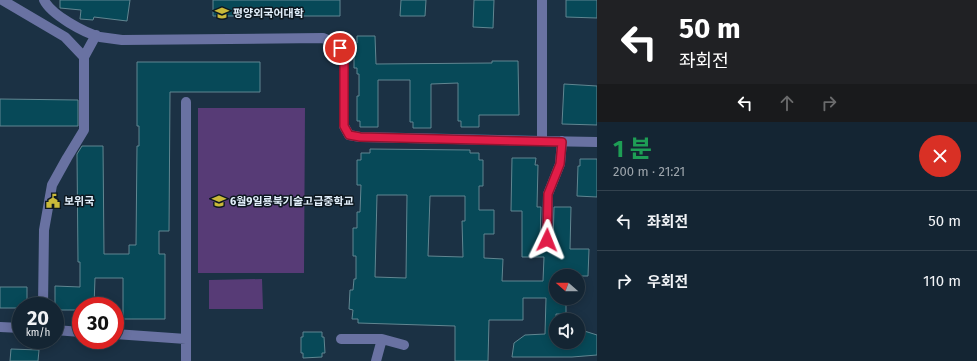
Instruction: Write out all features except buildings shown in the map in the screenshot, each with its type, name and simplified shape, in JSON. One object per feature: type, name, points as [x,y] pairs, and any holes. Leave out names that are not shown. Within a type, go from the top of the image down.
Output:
[{"type":"street","points":[[2,0],[65,37],[84,57]]},
{"type":"street","points":[[44,0],[54,12],[85,31],[96,35],[122,40],[323,38],[333,42],[340,48],[344,59],[344,126],[349,135],[360,137],[597,142]]},
{"type":"street","points":[[542,0],[542,141]]},
{"type":"street","points":[[43,297],[44,230],[52,185],[84,130],[84,57],[96,35]]},
{"type":"street","points":[[186,102],[186,361]]},
{"type":"street","points":[[547,240],[548,194],[560,164],[562,142]]},
{"type":"street","points":[[0,327],[12,328]]},
{"type":"street","points":[[124,335],[186,339]]},
{"type":"street","points":[[341,340],[382,339],[404,345]]},
{"type":"street","points":[[376,361],[382,339]]},
{"type":"shaded area","points":[[198,108],[305,108],[304,273],[198,273]]},
{"type":"shaded area","points":[[262,279],[263,309],[209,309],[209,280]]},
{"type":"place","name":"평양외국어대학","points":[[222,13]]},
{"type":"place","name":"보위국","points":[[53,201]]},
{"type":"place","name":"6월9일룡북기술고급중학교","points":[[219,201]]},
{"type":"route","points":[[340,48],[344,59],[344,126],[349,135],[360,137],[562,142],[560,164],[548,194],[547,240]]}]
